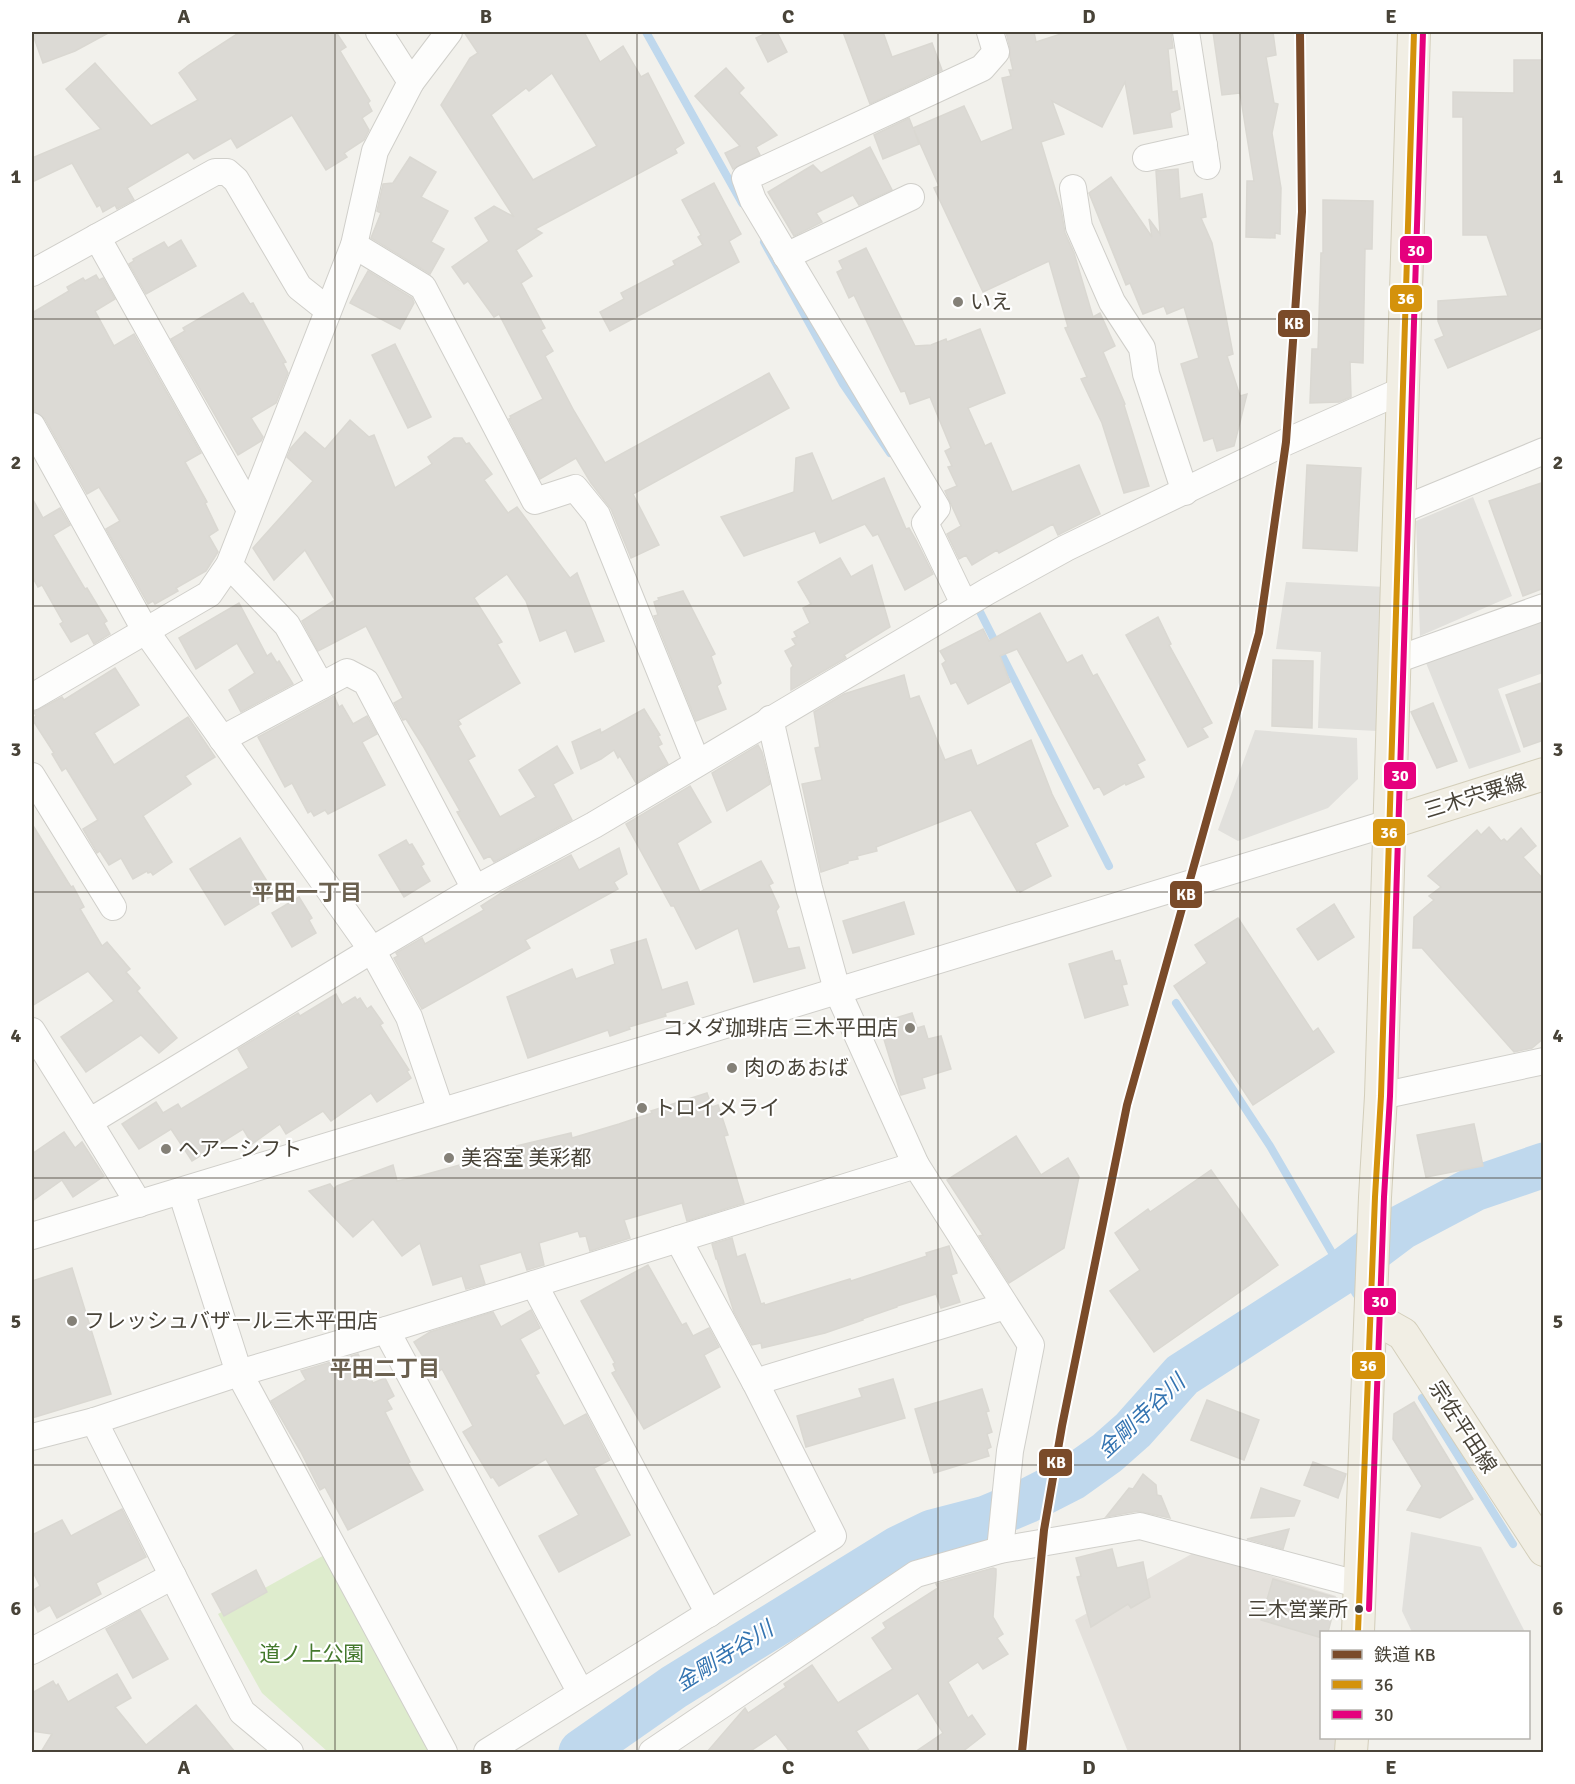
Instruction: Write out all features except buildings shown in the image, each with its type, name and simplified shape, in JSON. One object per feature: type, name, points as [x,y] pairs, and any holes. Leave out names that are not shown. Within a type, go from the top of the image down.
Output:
[{"type":"main road","points":[[1359,1631],[1375,1197],[1381,1096],[1414,32]]},
{"type":"main road","name":"三木宍粟線","points":[[1389,823],[1544,774]]},
{"type":"main road","name":"宗佐平田線","points":[[1371,1309],[1403,1334],[1544,1550]]},
{"type":"street","points":[[379,32],[411,82]]},
{"type":"street","points":[[32,697],[209,594],[228,565],[354,245],[375,151],[411,82],[449,32]]},
{"type":"street","points":[[964,604],[925,524],[937,508],[753,200],[745,178],[982,68],[996,52],[990,32]]},
{"type":"street","points":[[1146,158],[1206,155],[1186,32]]},
{"type":"street","points":[[32,273],[215,172],[227,172],[236,180],[299,287],[328,310]]},
{"type":"street","points":[[1073,188],[1079,227],[1112,302],[1142,348],[1146,374],[1185,492]]},
{"type":"street","points":[[786,256],[910,197]]},
{"type":"street","points":[[98,237],[250,510]]},
{"type":"street","points":[[354,245],[423,287],[535,501],[575,488],[597,515],[697,763]]},
{"type":"street","points":[[89,1122],[475,889],[594,825],[964,604],[1066,548],[1286,442],[1403,390]]},
{"type":"street","points":[[32,426],[145,630],[372,950],[409,1017],[441,1111]]},
{"type":"street","points":[[1399,510],[1544,451]]},
{"type":"street","points":[[228,565],[287,625],[321,686]]},
{"type":"street","points":[[1394,661],[1544,607]]},
{"type":"street","points":[[222,739],[347,672],[366,682],[475,889]]},
{"type":"street","points":[[770,719],[809,888],[837,990],[916,1164],[1031,1345],[1010,1451],[1000,1550]]},
{"type":"street","points":[[32,776],[113,907]]},
{"type":"street","points":[[32,1236],[1389,823]]},
{"type":"street","points":[[32,1031],[138,1204]]},
{"type":"street","points":[[1381,1096],[1544,1061]]},
{"type":"street","points":[[32,1437],[94,1421],[239,1373],[386,1330],[916,1164]]},
{"type":"street","points":[[181,1191],[239,1373],[444,1752]]},
{"type":"street","points":[[487,1752],[833,1536],[755,1382],[678,1239]]},
{"type":"street","points":[[534,1284],[709,1614]]},
{"type":"street","points":[[755,1382],[1005,1306]]},
{"type":"street","points":[[386,1330],[581,1693]]},
{"type":"street","points":[[94,1421],[242,1712],[290,1752]]},
{"type":"street","points":[[661,1750],[916,1574],[1000,1550],[1140,1526],[1361,1585]]},
{"type":"street","points":[[32,1651],[173,1576]]},
{"type":"shaded area","points":[[1473,497],[1512,596],[1420,636],[1416,521]]},
{"type":"shaded area","points":[[1286,582],[1386,587],[1377,731],[1318,728],[1321,652],[1276,649]]},
{"type":"shaded area","points":[[1543,620],[1543,673],[1498,689],[1521,752],[1469,769],[1426,663]]},
{"type":"shaded area","points":[[1255,730],[1357,738],[1358,779],[1328,808],[1238,841],[1218,830]]},
{"type":"shaded area","points":[[1411,1532],[1481,1547],[1524,1631],[1412,1631],[1402,1611]]},
{"type":"shaded area","points":[[1195,1552],[1336,1596],[1327,1625],[1317,1627],[1320,1643],[1320,1739],[1336,1739],[1335,1752],[1128,1752],[1075,1620]]},
{"type":"green space","name":"道ノ上公園","points":[[328,1553],[431,1740],[429,1752],[328,1752],[262,1693],[218,1614]]},
{"type":"waterway","points":[[646,32],[742,203]]},
{"type":"waterway","points":[[764,242],[843,384],[890,453]]},
{"type":"waterway","points":[[976,604],[1109,866]]},
{"type":"waterway","points":[[1176,1003],[1270,1146],[1356,1294]]},
{"type":"waterway","name":"金剛寺谷川","points":[[581,1752],[674,1687],[899,1548],[932,1532],[986,1518],[1027,1501],[1072,1478],[1107,1453],[1133,1430],[1182,1375],[1342,1272],[1402,1227],[1474,1189],[1544,1165]]},
{"type":"waterway","points":[[1422,1398],[1513,1544]]},
{"type":"rail line","name":"KB","points":[[1022,1752],[1044,1530],[1062,1426],[1127,1105],[1259,633],[1286,442],[1302,212],[1300,32]]},
{"type":"transit line","name":"36","points":[[1358,1631],[1381,1096],[1414,32]]},
{"type":"transit line","name":"30","points":[[1369,1609],[1384,1197],[1390,1096],[1423,32]]},
{"type":"place","name":"いえ","points":[[958,302]]},
{"type":"place","name":"コメダ珈琲店 三木平田店","points":[[910,1028]]},
{"type":"place","name":"肉のあおば","points":[[732,1068]]},
{"type":"place","name":"トロイメライ","points":[[642,1108]]},
{"type":"place","name":"ヘアーシフト","points":[[166,1149]]},
{"type":"place","name":"美容室 美彩都","points":[[449,1158]]},
{"type":"place","name":"フレッシュバザール三木平田店","points":[[72,1321]]},
{"type":"place","name":"三木営業所","points":[[1359,1609]]},
{"type":"district","name":"平田一丁目","points":[[307,892]]},
{"type":"district","name":"平田二丁目","points":[[385,1368]]}]
